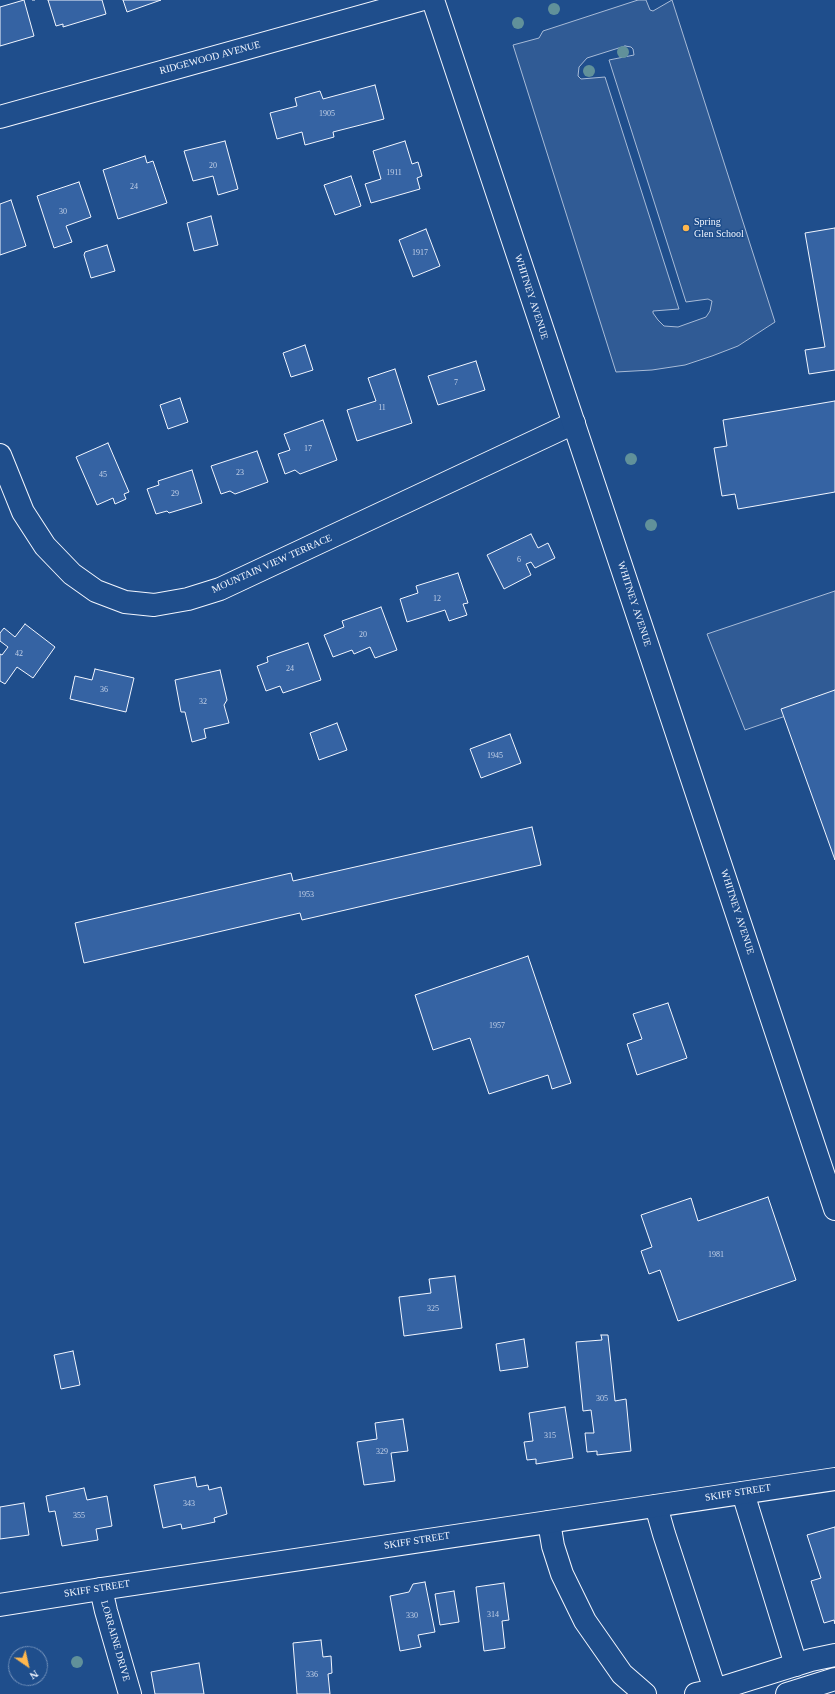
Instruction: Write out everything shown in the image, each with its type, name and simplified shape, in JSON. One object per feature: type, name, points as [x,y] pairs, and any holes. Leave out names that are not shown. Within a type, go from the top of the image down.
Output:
[{"type":"main road","name":"RIDGEWOOD AVENUE","points":[[0,117],[420,0]]},
{"type":"main road","name":"WHITNEY AVENUE","points":[[432,0],[835,1209]]},
{"type":"main road","name":"MOUNTAIN VIEW TERRACE","points":[[0,455],[23,512],[45,546],[72,574],[96,591],[125,602],[154,605],[188,599],[220,589],[574,424]]},
{"type":"main road","name":"SKIFF STREET","points":[[0,1605],[101,1588],[835,1479]]},
{"type":"main road","points":[[743,1493],[796,1665]]},
{"type":"main road","points":[[656,1506],[706,1692],[835,1655]]},
{"type":"main road","points":[[549,1522],[553,1546],[562,1574],[585,1621],[622,1674],[645,1694]]},
{"type":"main road","name":"LORRAINE DRIVE","points":[[101,1588],[106,1611],[130,1694]]},
{"type":"main road","points":[[787,1694],[811,1690],[835,1679]]},
{"type":"shaded area","points":[[638,0],[646,0],[650,10],[653,11],[672,0],[775,322],[738,346],[685,365],[652,370],[616,372],[513,45],[539,38],[543,31]],"holes":[[[625,46],[631,47],[634,55],[609,60],[686,302],[708,299],[712,301],[710,311],[706,317],[678,327],[664,326],[653,313],[653,311],[679,309],[605,77],[581,79],[578,76],[579,67],[587,58]]]},
{"type":"shaded area","points":[[835,591],[835,699],[745,730],[707,634]]},
{"type":"building","points":[[24,0],[34,36],[0,46],[0,7]]},
{"type":"building","points":[[48,0],[102,0],[106,14],[63,27],[63,24],[56,26]]},
{"type":"building","points":[[123,0],[161,0],[127,12]]},
{"type":"building","points":[[375,85],[384,119],[333,132],[334,137],[305,145],[302,132],[277,139],[270,113],[297,106],[295,98],[320,91],[323,99]]},
{"type":"building","points":[[225,141],[238,189],[218,195],[213,176],[193,181],[184,151]]},
{"type":"building","points":[[405,141],[412,164],[418,162],[422,176],[417,178],[420,189],[371,203],[365,184],[381,179],[373,151]]},
{"type":"building","points":[[145,156],[147,163],[153,161],[167,203],[118,219],[103,170]]},
{"type":"building","points":[[351,176],[361,206],[335,215],[324,185]]},
{"type":"building","points":[[79,182],[91,217],[66,226],[72,242],[54,248],[37,196]]},
{"type":"building","points":[[11,200],[26,246],[0,255],[0,204]]},
{"type":"building","points":[[211,216],[218,245],[194,251],[187,223]]},
{"type":"building","points":[[835,228],[835,370],[809,374],[805,350],[825,347],[805,233]]},
{"type":"building","points":[[426,229],[440,266],[413,277],[399,240]]},
{"type":"building","points":[[107,245],[115,271],[91,278],[84,255],[85,252]]},
{"type":"building","points":[[305,345],[313,370],[291,377],[283,353]]},
{"type":"building","points":[[476,361],[485,390],[438,405],[428,376]]},
{"type":"building","points":[[395,369],[412,423],[357,441],[347,410],[376,401],[368,378]]},
{"type":"building","points":[[180,398],[188,422],[168,429],[160,405]]},
{"type":"building","points":[[835,401],[835,492],[738,509],[735,494],[722,496],[714,448],[727,446],[723,420]]},
{"type":"building","points":[[323,420],[337,460],[300,474],[295,470],[285,474],[278,454],[290,450],[284,434]]},
{"type":"building","points":[[108,443],[129,492],[124,494],[126,499],[115,504],[113,498],[97,505],[76,457]]},
{"type":"building","points":[[257,451],[268,482],[235,494],[230,491],[221,494],[211,466]]},
{"type":"building","points":[[192,470],[202,503],[169,513],[167,511],[156,514],[147,489],[159,485],[158,481]]},
{"type":"building","points":[[531,534],[538,548],[548,543],[555,558],[535,568],[531,562],[526,564],[531,575],[504,589],[487,555]]},
{"type":"building","points":[[458,573],[468,603],[463,604],[467,615],[449,621],[445,610],[407,622],[400,599],[418,593],[416,586]]},
{"type":"building","points":[[381,607],[397,650],[375,658],[370,647],[354,654],[352,650],[333,657],[324,635],[344,627],[342,621]]},
{"type":"building","points":[[25,624],[55,647],[33,678],[17,667],[5,684],[0,681],[0,654],[2,655],[8,647],[0,641],[0,633],[4,628],[15,637]]},
{"type":"building","points":[[308,643],[321,680],[283,693],[280,686],[266,691],[257,666],[268,662],[267,657]]},
{"type":"building","points":[[95,669],[134,678],[126,712],[70,699],[75,676],[92,680]]},
{"type":"building","points":[[220,670],[227,700],[224,705],[229,723],[204,729],[206,738],[192,742],[185,712],[181,712],[175,680]]},
{"type":"building","points":[[835,690],[835,860],[781,709]]},
{"type":"building","points":[[337,723],[347,750],[319,760],[310,733]]},
{"type":"building","points":[[510,734],[521,763],[481,778],[470,749]]},
{"type":"building","points":[[532,827],[541,865],[302,920],[300,913],[84,963],[75,923],[291,873],[293,881]]},
{"type":"building","points":[[528,956],[571,1083],[552,1089],[548,1075],[489,1094],[470,1038],[433,1050],[415,995]]},
{"type":"building","points":[[668,1003],[687,1058],[637,1075],[627,1044],[642,1039],[633,1014]]},
{"type":"building","points":[[768,1197],[796,1280],[678,1321],[660,1270],[649,1274],[641,1251],[652,1247],[641,1215],[691,1198],[698,1221]]},
{"type":"building","points":[[455,1276],[462,1328],[404,1336],[399,1297],[431,1293],[429,1279]]},
{"type":"building","points":[[601,1335],[608,1335],[615,1401],[626,1399],[631,1451],[597,1455],[597,1451],[587,1452],[585,1433],[594,1433],[591,1410],[583,1411],[576,1342],[602,1340]]},
{"type":"building","points":[[524,1339],[528,1367],[500,1371],[496,1344]]},
{"type":"building","points":[[73,1351],[80,1385],[61,1389],[54,1355]]},
{"type":"building","points":[[565,1407],[573,1458],[536,1464],[536,1459],[527,1460],[524,1442],[533,1441],[529,1413]]},
{"type":"building","points":[[403,1419],[408,1451],[391,1453],[395,1481],[364,1485],[357,1442],[377,1439],[375,1423]]},
{"type":"building","points":[[195,1477],[197,1487],[208,1485],[209,1490],[221,1487],[227,1514],[214,1518],[215,1522],[182,1529],[181,1524],[163,1528],[154,1485]]},
{"type":"building","points":[[84,1488],[87,1500],[107,1496],[112,1526],[96,1529],[98,1540],[62,1546],[55,1511],[49,1512],[46,1496]]},
{"type":"building","points":[[24,1503],[29,1535],[0,1539],[0,1507]]},
{"type":"building","points":[[835,1527],[835,1624],[834,1620],[824,1623],[811,1581],[821,1578],[807,1535]]},
{"type":"building","points":[[425,1582],[435,1632],[418,1635],[421,1647],[400,1651],[390,1596],[409,1592],[413,1584]]},
{"type":"building","points":[[504,1583],[509,1620],[502,1621],[505,1648],[484,1651],[476,1587]]},
{"type":"building","points":[[454,1591],[459,1622],[440,1625],[435,1594]]},
{"type":"building","points":[[321,1640],[323,1657],[331,1656],[332,1673],[328,1674],[330,1694],[297,1694],[293,1643]]},
{"type":"building","points":[[199,1663],[204,1694],[155,1694],[151,1672]]},
{"type":"place","name":"Spring Glen School","points":[[686,228]]}]
